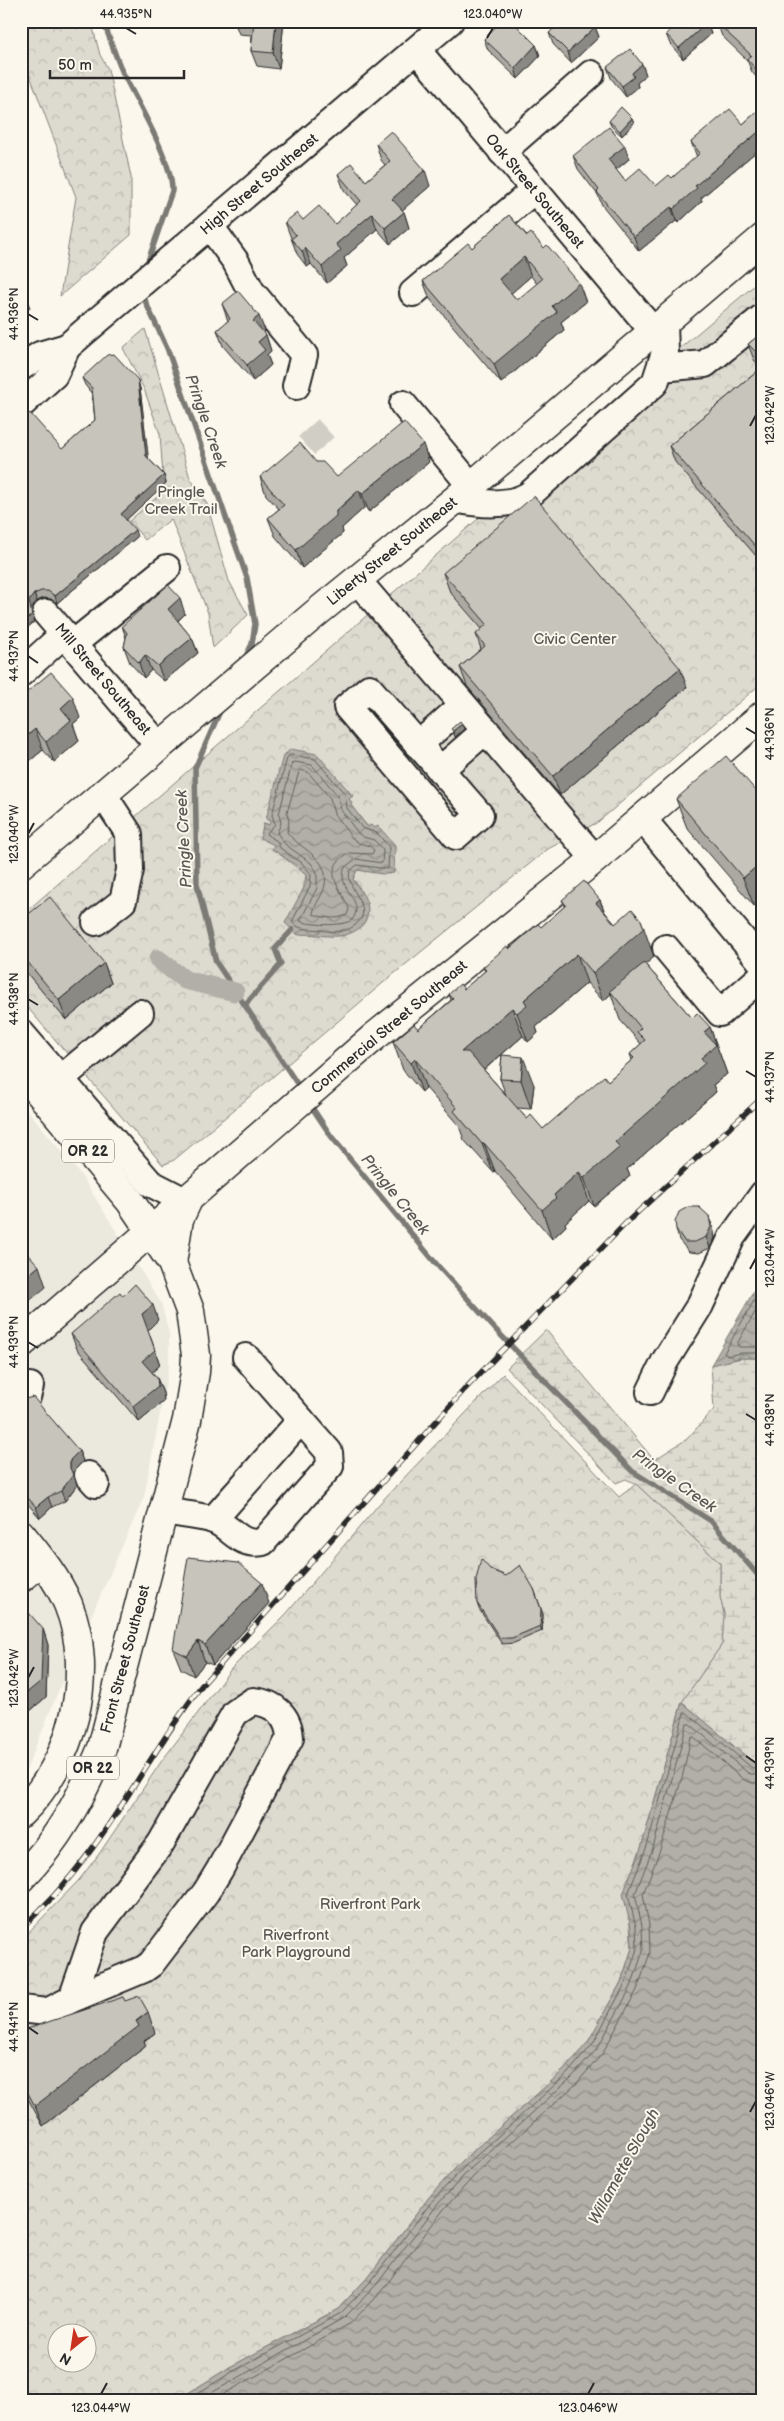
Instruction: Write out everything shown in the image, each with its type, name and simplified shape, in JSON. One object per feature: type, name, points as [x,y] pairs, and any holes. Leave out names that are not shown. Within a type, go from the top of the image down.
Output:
[{"type":"main road","name":"Liberty Street Southeast","points":[[21,864],[315,614],[659,328],[763,238]]},
{"type":"main road","name":"Commercial Street Southeast","points":[[21,1344],[187,1202],[254,1140],[374,1037],[594,859],[763,715]]},
{"type":"main road","name":"OR 22","points":[[21,1071],[51,1087],[172,1263]]},
{"type":"main road","points":[[172,1263],[179,1219],[187,1202]]},
{"type":"main road","name":"Front Street Southeast","points":[[21,1878],[59,1832],[83,1793],[102,1748],[187,1420],[196,1355],[190,1311],[172,1263]]},
{"type":"main road","name":"OR 22","points":[[21,1534],[57,1582],[68,1606],[79,1649],[78,1683],[73,1722],[62,1758],[45,1786],[21,1813]]},
{"type":"street","name":"High Street Southeast","points":[[21,367],[40,355],[67,347],[450,21]]},
{"type":"street","name":"Oak Street Southeast","points":[[417,50],[534,190],[659,328]]},
{"type":"street","points":[[502,152],[591,74]]},
{"type":"street","points":[[413,293],[534,190]]},
{"type":"street","points":[[210,226],[236,262],[251,291],[304,355],[296,386]]},
{"type":"street","points":[[661,368],[705,364],[763,317]]},
{"type":"street","points":[[403,404],[463,492],[478,503],[512,501],[529,495],[655,383],[666,352],[659,328]]},
{"type":"street","name":"High Street Southeast","points":[[21,405],[54,375],[67,347]]},
{"type":"street","points":[[21,673],[167,568]]},
{"type":"street","points":[[357,580],[594,859]]},
{"type":"street","name":"Mill Street Southeast","points":[[46,612],[134,716],[150,754]]},
{"type":"street","points":[[369,688],[418,746],[480,815],[456,836],[347,707],[369,688]]},
{"type":"street","points":[[418,746],[463,705]]},
{"type":"street","points":[[440,770],[486,730]]},
{"type":"street","points":[[96,922],[123,901],[130,870],[129,834],[103,794]]},
{"type":"street","points":[[642,818],[761,960],[720,1013],[666,948]]},
{"type":"street","points":[[51,1087],[140,1013]]},
{"type":"street","points":[[21,1033],[51,1087],[150,1183],[187,1202]]},
{"type":"street","points":[[650,1392],[665,1361],[700,1305],[732,1237],[763,1194]]},
{"type":"street","points":[[164,1511],[213,1520],[246,1542],[253,1544],[263,1542],[330,1466],[329,1452],[246,1357]]},
{"type":"street","points":[[213,1520],[300,1420]]},
{"type":"street","points":[[21,1579],[43,1561]]},
{"type":"street","points":[[21,2009],[47,2012],[72,1999],[134,1974],[151,1964],[206,1892],[290,1738],[286,1720],[272,1706],[253,1701],[235,1713],[161,1843],[138,1878],[95,1932],[72,1999]]},
{"type":"shaded area","points":[[21,1102],[81,1175],[161,1303],[169,1333],[169,1367],[144,1497],[62,1682],[21,1783]]},
{"type":"green space","points":[[21,21],[90,21],[100,55],[108,69],[131,177],[131,235],[60,296],[76,197],[21,52]]},
{"type":"green space","name":"Civic Center","points":[[763,278],[763,682],[598,822],[548,849],[390,977],[174,1160],[163,1165],[21,1000],[21,966],[66,1020],[21,947],[21,916],[479,518]],"holes":[[[352,796],[349,799],[350,805],[368,827],[374,828],[390,874],[357,870],[353,879],[360,888],[344,936],[305,933],[303,891],[306,875],[273,849],[275,846],[265,823],[269,825],[271,822]]]},
{"type":"green space","name":"Pringle Creek Trail","points":[[145,329],[190,478],[207,504],[229,581],[248,615],[213,648],[208,613],[171,519],[145,540],[129,521],[164,491],[160,434],[144,389],[123,348]]},
{"type":"green space","points":[[546,1330],[654,1460],[687,1439],[714,1409],[711,1365],[741,1358],[763,1358],[763,1761],[755,1764],[682,1702],[722,1644],[724,1614],[720,1597],[720,1563],[636,1484],[626,1479],[616,1483],[507,1368]]},
{"type":"green space","name":"Riverfront Park","points":[[503,1374],[619,1497],[636,1484],[720,1563],[720,1597],[724,1614],[722,1644],[682,1702],[642,1845],[635,1866],[626,1882],[632,1948],[621,1982],[588,2042],[564,2070],[462,2161],[430,2196],[368,2277],[338,2309],[230,2367],[177,2400],[21,2400],[21,1940],[79,1880],[99,1854],[161,1762],[231,1669],[287,1613],[379,1504]]},
{"type":"water","points":[[291,749],[317,754],[353,796],[349,799],[352,803],[351,805],[365,824],[368,827],[371,825],[374,828],[378,826],[395,845],[394,873],[382,874],[357,870],[353,879],[366,900],[368,911],[363,925],[351,933],[337,936],[298,935],[285,923],[306,884],[306,875],[297,866],[272,849],[274,845],[260,838],[264,823],[269,825],[270,822],[266,819],[283,756]]},
{"type":"water","points":[[763,1275],[763,1358],[741,1358],[711,1365]]},
{"type":"water","name":"Willamette Slough","points":[[682,1702],[755,1764],[763,1761],[763,2400],[177,2400],[230,2367],[338,2309],[368,2277],[430,2196],[462,2161],[564,2070],[588,2042],[621,1982],[632,1948],[631,1928],[623,1894],[642,1845]]},
{"type":"building","points":[[254,21],[276,21],[273,53],[251,51]]},
{"type":"building","points":[[501,21],[512,21],[536,45],[515,68],[484,39]]},
{"type":"building","points":[[562,21],[590,21],[595,27],[568,52],[549,33]]},
{"type":"building","points":[[679,21],[706,21],[707,23],[679,48],[666,34]]},
{"type":"building","points":[[718,21],[763,21],[763,77],[747,59],[751,55],[717,23]]},
{"type":"building","points":[[630,49],[642,64],[632,73],[634,77],[622,86],[607,67]]},
{"type":"building","points":[[763,106],[763,128],[695,186],[697,188],[673,209],[671,207],[634,237],[597,192],[599,190],[573,156],[609,127],[625,146],[608,159],[625,181],[640,168],[656,186],[669,175],[672,178],[700,153],[691,142],[730,109],[743,124]]},
{"type":"building","points":[[621,107],[632,118],[620,131],[609,121]]},
{"type":"building","points":[[391,131],[425,170],[392,199],[404,212],[385,228],[372,214],[336,244],[341,250],[322,267],[305,248],[302,251],[291,239],[296,235],[285,222],[297,213],[303,220],[319,206],[335,224],[361,201],[338,174],[351,163],[366,181],[390,161],[376,144]]},
{"type":"building","points":[[509,215],[527,236],[531,233],[544,248],[547,245],[579,283],[552,306],[557,312],[494,364],[423,281],[468,243],[472,248]],"holes":[[[524,257],[542,279],[517,300],[499,279]]]},
{"type":"building","points":[[238,291],[259,316],[253,321],[266,335],[258,342],[265,350],[247,365],[217,330],[230,319],[222,304]]},
{"type":"building","points":[[763,332],[763,555],[669,446],[759,370],[756,352],[748,344]]},
{"type":"building","points":[[114,354],[138,380],[146,456],[164,475],[121,514],[135,530],[55,596],[48,591],[34,594],[29,601],[32,615],[21,623],[21,421],[30,413],[62,449],[95,420],[92,388],[82,378],[107,355]]},
{"type":"building","points":[[404,422],[423,444],[362,494],[359,490],[336,511],[336,516],[296,550],[268,518],[284,505],[260,477],[300,443],[316,462],[323,462],[337,477]]},
{"type":"building","points":[[534,496],[680,668],[553,776],[460,667],[485,646],[476,634],[487,624],[443,573]]},
{"type":"building","points":[[168,585],[180,598],[168,609],[192,638],[158,666],[145,655],[139,663],[124,647],[127,633],[122,626]]},
{"type":"building","points":[[51,672],[73,697],[61,708],[71,720],[46,742],[35,729],[21,741],[21,697]]},
{"type":"building","points":[[460,721],[462,724],[453,731],[451,729]]},
{"type":"building","points":[[726,756],[763,799],[763,861],[743,878],[676,799]]},
{"type":"building","points":[[584,881],[600,900],[596,903],[615,924],[632,909],[641,920],[644,928],[593,973],[577,954],[524,1000],[527,1005],[517,1013],[512,1008],[461,1052],[468,1052],[527,1119],[531,1115],[543,1129],[604,1076],[608,1081],[634,1058],[630,1054],[645,1040],[637,1032],[641,1028],[610,991],[644,963],[692,1018],[697,1013],[710,1027],[704,1032],[716,1045],[701,1058],[705,1063],[615,1142],[620,1147],[584,1178],[579,1172],[554,1195],[556,1198],[542,1210],[454,1111],[457,1108],[415,1059],[411,1063],[393,1042],[414,1024],[418,1029],[453,999],[449,994],[460,984],[464,989],[486,970],[483,967],[507,946],[509,949],[538,924],[541,927],[566,905],[562,900]]},
{"type":"building","points":[[50,897],[104,963],[59,1000],[21,954],[21,920]]},
{"type":"building","points":[[502,1055],[523,1057],[521,1080],[500,1079]]},
{"type":"building","points":[[688,1207],[699,1207],[709,1216],[711,1227],[706,1237],[695,1242],[685,1242],[676,1229],[675,1222],[679,1212]]},
{"type":"building","points":[[21,1246],[39,1266],[21,1281]]},
{"type":"building","points":[[135,1284],[153,1305],[142,1314],[155,1350],[142,1361],[157,1378],[158,1386],[133,1406],[71,1334],[120,1292],[123,1296]]},
{"type":"building","points":[[33,1397],[79,1451],[70,1460],[70,1468],[73,1475],[61,1491],[48,1497],[36,1507],[21,1490],[21,1400]]},
{"type":"building","points":[[188,1557],[238,1563],[262,1583],[205,1645],[198,1641],[187,1656],[173,1649]]},
{"type":"building","points":[[481,1559],[490,1569],[506,1576],[520,1565],[534,1589],[541,1609],[540,1626],[512,1638],[500,1638],[477,1603],[476,1580]]},
{"type":"building","points":[[29,1613],[43,1629],[41,1681],[24,1695],[23,1693],[21,1694],[21,1620]]},
{"type":"building","points":[[139,1996],[148,2012],[136,2021],[139,2026],[35,2106],[21,2080],[21,2031],[123,1997],[125,2001]]},
{"type":"waterway","name":"Pringle Creek","points":[[103,21],[122,71],[153,131],[171,178],[172,191],[146,267]]},
{"type":"waterway","name":"Pringle Creek","points":[[143,291],[146,303],[167,348],[247,578],[255,624],[252,644],[244,660]]},
{"type":"waterway","name":"Pringle Creek","points":[[222,707],[195,768],[197,884],[216,962],[302,1091]]},
{"type":"waterway","points":[[245,1005],[281,964],[275,949],[292,930]]},
{"type":"waterway","points":[[158,959],[185,980],[235,992]]},
{"type":"waterway","name":"Pringle Creek","points":[[309,1103],[331,1136],[438,1266],[495,1329],[632,1471],[711,1521],[763,1581]]},
{"type":"tunnel","points":[[308,428],[324,446]]},
{"type":"railway","points":[[21,1928],[49,1901],[97,1842],[179,1716],[202,1685],[464,1390],[628,1221],[763,1097]]},
{"type":"park label","name":"Riverfront Park Playground","points":[[296,1944]]}]
